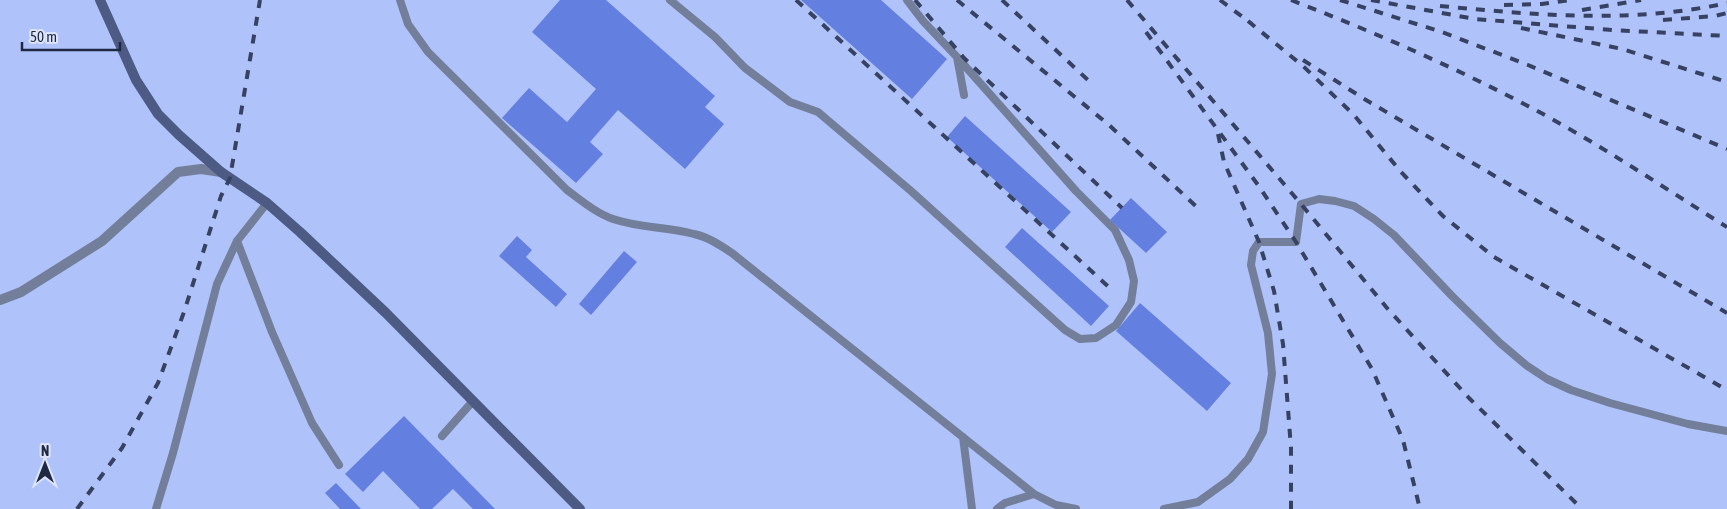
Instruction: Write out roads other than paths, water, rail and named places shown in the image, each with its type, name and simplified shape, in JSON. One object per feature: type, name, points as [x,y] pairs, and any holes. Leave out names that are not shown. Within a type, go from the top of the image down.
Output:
[{"type":"main road","points":[[100,0],[136,80],[158,114],[179,136],[221,172],[267,202],[386,313],[575,507]]},
{"type":"street","points":[[0,300],[21,292],[102,241],[178,172],[201,169],[221,172]]},
{"type":"lane","points":[[400,0],[408,24],[415,37],[428,52],[567,190],[591,208],[611,219],[634,225],[694,234],[712,240],[732,252],[1034,494],[1056,505],[1076,509]]},
{"type":"lane","points":[[670,0],[715,37],[745,68],[790,102],[818,112],[911,191],[1065,330],[1080,339],[1096,338],[1116,325],[1131,302],[1134,281],[1129,260],[1115,230],[1076,191],[907,0]]},
{"type":"lane","points":[[957,57],[964,96]]},
{"type":"lane","points":[[1164,509],[1198,502],[1230,480],[1248,459],[1263,432],[1272,374],[1268,333],[1251,264],[1253,251],[1259,242],[1296,242],[1301,204],[1319,199],[1354,206],[1381,224],[1500,343],[1526,366],[1547,379],[1610,403],[1688,424],[1727,431]]},
{"type":"lane","points":[[156,509],[173,454],[217,284],[237,241],[267,202]]},
{"type":"lane","points":[[237,241],[272,332],[312,423],[339,465]]},
{"type":"lane","points":[[442,436],[473,401]]},
{"type":"lane","points":[[963,437],[972,509]]},
{"type":"lane","points":[[996,509],[1005,503],[1034,494]]},
{"type":"railway","points":[[77,509],[122,448],[158,383],[184,312],[221,196],[230,178],[260,0]]},
{"type":"railway","points":[[796,0],[1112,290]]},
{"type":"railway","points":[[915,0],[964,58],[1122,208]]},
{"type":"railway","points":[[957,0],[1109,125],[1200,210]]},
{"type":"railway","points":[[1002,0],[1089,81]]},
{"type":"railway","points":[[1127,0],[1387,308],[1469,398],[1582,509]]},
{"type":"railway","points":[[1220,0],[1252,24]]},
{"type":"railway","points":[[1291,0],[1410,49],[1526,105],[1603,149],[1727,227]]},
{"type":"railway","points":[[1340,0],[1442,32],[1528,65],[1727,149]]},
{"type":"railway","points":[[1371,0],[1475,19],[1612,30],[1727,36]]},
{"type":"railway","points":[[1504,5],[1542,4],[1570,0]]},
{"type":"railway","points":[[1582,10],[1641,0]]},
{"type":"railway","points":[[1440,6],[1548,15],[1620,16],[1691,10],[1727,3]]},
{"type":"railway","points":[[1663,20],[1715,16],[1727,13]]},
{"type":"railway","points":[[1248,21],[1303,66],[1354,115],[1401,172],[1443,216],[1494,257],[1727,390]]},
{"type":"railway","points":[[1521,28],[1622,49],[1727,82]]},
{"type":"railway","points":[[1146,32],[1258,185],[1296,242],[1372,369],[1403,440],[1420,509]]},
{"type":"railway","points":[[1303,60],[1366,100],[1727,313]]},
{"type":"railway","points":[[1218,134],[1224,162],[1259,242],[1274,291],[1283,344],[1291,448],[1291,509]]}]
